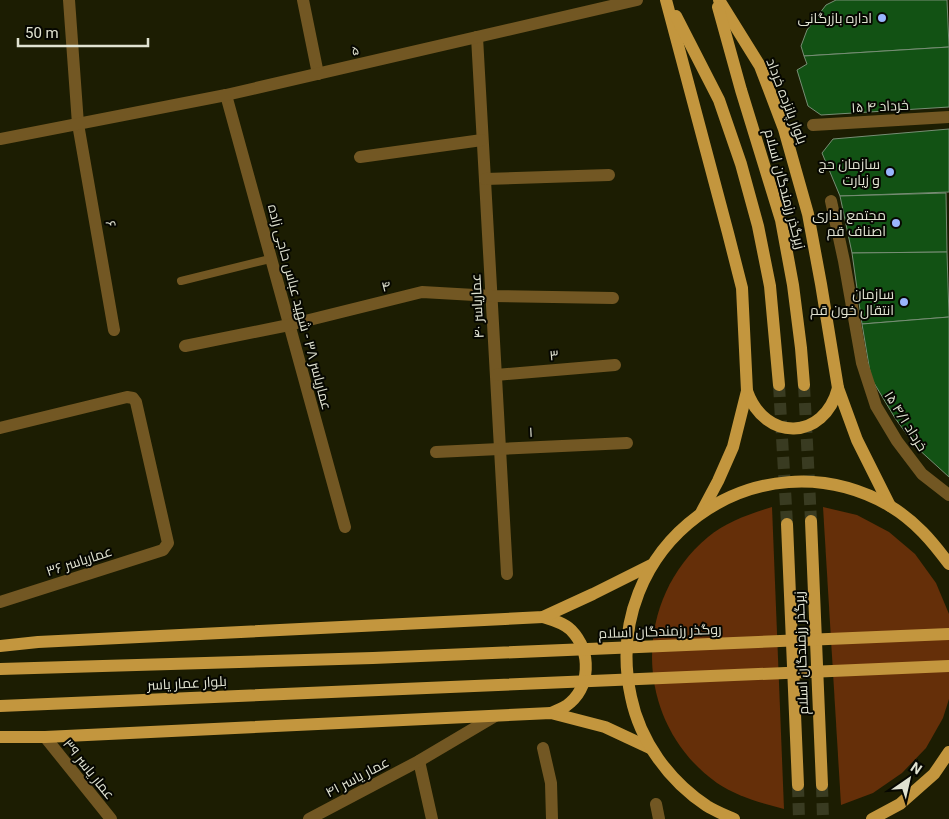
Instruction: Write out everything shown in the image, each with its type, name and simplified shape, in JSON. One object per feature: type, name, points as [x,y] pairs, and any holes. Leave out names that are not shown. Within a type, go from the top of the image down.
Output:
[{"type":"main road","points":[[667,0],[719,100],[741,164],[758,226],[770,286],[779,386]]},
{"type":"main road","points":[[667,0],[742,288],[747,391],[733,446],[702,512]]},
{"type":"main road","name":"بلوار پانزده خرداد","points":[[718,0],[741,90]]},
{"type":"main road","name":"بلوار پانزده خرداد","points":[[718,0],[760,66],[784,128],[808,214],[838,388],[856,440],[890,506]]},
{"type":"main road","name":"زیرگذر رزمندگان اسلام","points":[[741,90],[781,220],[793,285],[804,385]]},
{"type":"main road","points":[[747,391],[759,414],[769,422],[781,427],[794,428],[807,426],[828,412],[838,388]]},
{"type":"main road","points":[[734,819],[707,806],[675,780],[650,748],[634,713],[626,675],[626,637],[635,599],[651,565],[674,536],[702,512],[722,500],[744,491],[767,485],[799,482],[830,484],[861,492],[890,506],[910,519],[927,536],[949,564]]},
{"type":"main road","name":"زیرگذر رزمندگان اسلام","points":[[811,521],[822,785]]},
{"type":"main road","name":"زیرگذر رزمندگان اسلام","points":[[787,524],[798,785]]},
{"type":"main road","points":[[927,536],[949,547]]},
{"type":"main road","points":[[543,617],[651,565]]},
{"type":"main road","points":[[0,646],[38,642],[543,617],[558,621],[570,629],[580,641],[585,654],[586,669],[583,684],[576,697],[565,707],[551,713]]},
{"type":"main road","name":"روگذر رزمندگان اسلام","points":[[373,658],[949,634]]},
{"type":"main road","name":"بلوار عمار یاسر","points":[[0,669],[373,658]]},
{"type":"main road","name":"بلوار عمار یاسر","points":[[0,706],[949,666]]},
{"type":"main road","points":[[0,737],[45,737],[551,713],[605,727],[650,748]]},
{"type":"main road","points":[[934,774],[949,752]]},
{"type":"main road","points":[[872,819],[900,804],[949,763]]},
{"type":"main road","points":[[894,819],[900,804]]},
{"type":"street","name":"۶","points":[[69,0],[78,124],[114,330]]},
{"type":"street","points":[[303,0],[318,74]]},
{"type":"street","name":"۵","points":[[0,139],[226,95],[637,0]]},
{"type":"street","name":"عماریاسر ۴۰","points":[[477,37],[507,574]]},
{"type":"street","name":"عماریاسر ۳۸ - شهید عباس حاجی زاده","points":[[226,95],[345,527]]},
{"type":"street","name":"۱۵ خرداد ۴","points":[[813,125],[949,117]]},
{"type":"street","points":[[360,157],[482,140]]},
{"type":"street","points":[[485,179],[609,174]]},
{"type":"street","name":"۱۵ خرداد ۴/۱","points":[[831,201],[862,363],[876,406],[897,441],[922,474],[949,496]]},
{"type":"street","name":"۴","points":[[289,325],[422,292],[492,296]]},
{"type":"street","points":[[492,296],[613,298]]},
{"type":"street","points":[[185,346],[289,325]]},
{"type":"street","name":"۳","points":[[496,375],[615,365]]},
{"type":"street","name":"عماریاسر ۳۶","points":[[0,428],[127,397],[133,398],[136,402],[168,543],[163,550],[0,602]]},
{"type":"street","name":"۱","points":[[436,452],[627,443]]},
{"type":"street","name":"عمار یاسر ۴۱","points":[[309,819],[419,761],[495,716]]},
{"type":"street","name":"عمار یاسر ۳۹","points":[[45,737],[111,819]]},
{"type":"street","points":[[543,748],[551,783],[552,819]]},
{"type":"street","points":[[419,761],[432,819]]},
{"type":"street","points":[[656,804],[659,819]]},
{"type":"lane","points":[[181,280],[270,259]]},
{"type":"shaded area","points":[[772,507],[784,809],[750,799],[725,788],[690,758],[670,729],[657,696],[652,662],[655,628],[665,595],[683,564],[708,537],[722,527]]},
{"type":"shaded area","points":[[823,507],[857,515],[889,532],[915,554],[936,583],[949,614],[949,699],[943,718],[926,748],[902,773],[873,793],[841,805]]},
{"type":"building","name":"اداره بازرگانی","points":[[836,0],[947,0],[949,47],[804,56],[801,46],[807,30],[826,5]]},
{"type":"building","points":[[949,47],[949,107],[821,115],[808,106],[797,70],[807,64],[804,56]]},
{"type":"building","name":"سازمان حج و زیارت","points":[[949,129],[949,192],[840,196],[822,153],[833,139]]},
{"type":"building","name":"مجتمع اداری اصناف قم","points":[[946,193],[947,252],[852,253],[840,196]]},
{"type":"building","name":"سازمان انتقال خون قم","points":[[947,252],[949,317],[862,324],[852,253]]},
{"type":"building","points":[[949,317],[949,477],[916,447],[895,418],[871,378],[862,324]]},
{"type":"tunnel","points":[[779,385],[787,524]]},
{"type":"tunnel","points":[[804,385],[811,521]]},
{"type":"tunnel","points":[[798,785],[799,819]]},
{"type":"tunnel","points":[[822,785],[823,819]]},
{"type":"place","name":"اداره بازرگانی","points":[[882,18]]},
{"type":"place","name":"سازمان حج و زیارت","points":[[890,172]]},
{"type":"place","name":"مجتمع اداری اصناف قم","points":[[896,223]]},
{"type":"place","name":"سازمان انتقال خون قم","points":[[904,302]]}]
